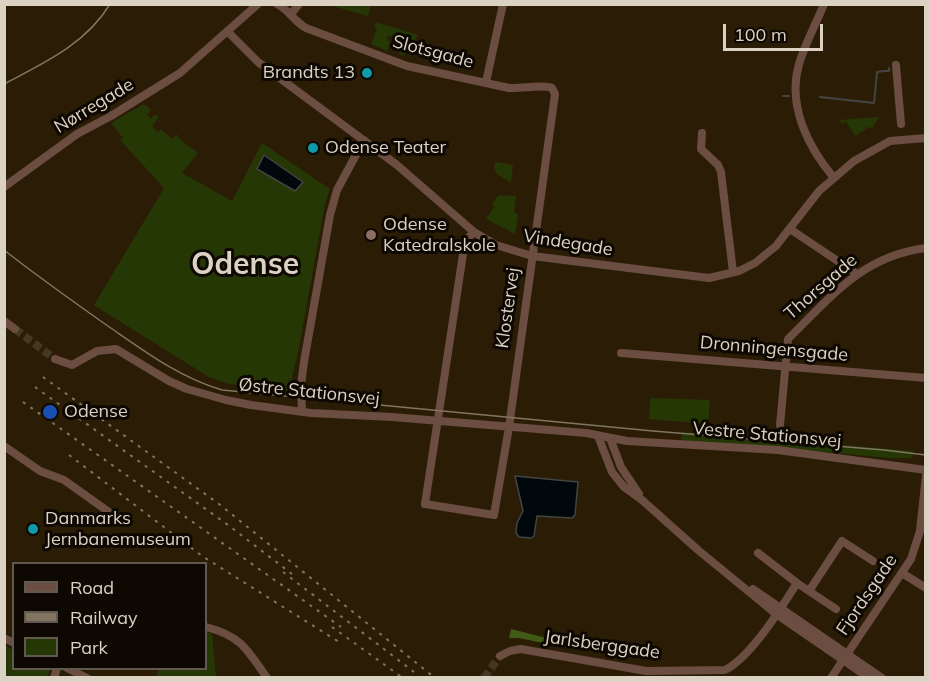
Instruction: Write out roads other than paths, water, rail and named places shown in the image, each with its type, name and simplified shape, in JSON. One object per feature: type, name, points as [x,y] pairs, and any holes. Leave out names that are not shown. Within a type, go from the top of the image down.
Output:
[{"type":"street","points":[[244,17],[248,4]]},
{"type":"street","name":"Nørregade","points":[[4,187],[77,134],[167,82],[202,55],[258,4]]},
{"type":"street","points":[[291,14],[299,4]]},
{"type":"street","points":[[486,82],[503,4]]},
{"type":"street","points":[[825,4],[799,65],[797,103],[800,123],[808,142],[834,178]]},
{"type":"street","name":"Slotsgade","points":[[280,5],[298,24],[306,28],[407,66],[522,89],[546,86],[552,88]]},
{"type":"street","name":"Vindegade","points":[[228,32],[258,63],[397,165],[474,232],[496,245],[532,256],[709,278],[747,268],[776,246],[808,203],[854,161],[903,132],[926,138]]},
{"type":"street","points":[[896,64],[903,132]]},
{"type":"street","name":"Klostervej","points":[[509,427],[555,94],[552,88]]},
{"type":"street","points":[[702,134],[701,149],[718,165],[721,172],[733,272]]},
{"type":"street","points":[[302,411],[301,385],[304,362],[330,215],[337,190],[364,140]]},
{"type":"street","points":[[790,229],[857,274]]},
{"type":"street","points":[[474,232],[465,241],[425,504],[494,515],[509,427]]},
{"type":"street","name":"Thorsgade","points":[[780,425],[788,339],[857,274],[889,256],[926,248]]},
{"type":"street","points":[[4,321],[15,329]]},
{"type":"street","name":"Østre Stationsvej","points":[[56,358],[72,365],[97,351],[116,349],[169,381],[187,389],[226,400],[302,411],[605,437]]},
{"type":"street","name":"Dronningensgade","points":[[621,353],[926,378]]},
{"type":"street","points":[[605,437],[612,472],[624,487],[725,572],[844,657],[869,678]]},
{"type":"street","name":"Vestre Stationsvej","points":[[605,437],[818,454],[926,470]]},
{"type":"street","points":[[4,446],[40,471],[64,480],[123,522]]},
{"type":"street","name":"Fjordsgade","points":[[831,678],[911,559],[919,538],[926,475]]},
{"type":"street","points":[[809,591],[842,541],[873,561]]},
{"type":"street","points":[[758,554],[836,609]]},
{"type":"street","points":[[902,573],[926,588]]},
{"type":"street","name":"Jarlsberggade","points":[[500,656],[521,649],[646,671],[726,670],[735,665],[797,583]]},
{"type":"street","points":[[207,627],[223,631],[234,637],[247,649],[267,678]]},
{"type":"street","points":[[844,657],[882,678]]},
{"type":"street","points":[[69,670],[87,678]]},
{"type":"waterway","points":[[884,71],[889,71],[889,68]]},
{"type":"waterway","points":[[820,97],[874,103],[877,72],[884,71]]},
{"type":"waterway","points":[[783,96],[789,96]]},
{"type":"tunnel","points":[[15,329],[55,359]]},
{"type":"tunnel","points":[[484,678],[500,656]]},
{"type":"tram line","points":[[4,84],[63,51],[89,30],[110,4]]},
{"type":"tram line","points":[[4,250],[147,353],[190,378],[222,390],[926,455]]},
{"type":"railway","points":[[43,377],[219,504],[435,678]]},
{"type":"railway","points":[[35,387],[228,525],[292,574]]},
{"type":"railway","points":[[23,402],[341,627]]},
{"type":"railway","points":[[69,455],[202,556],[339,642]]},
{"type":"railway","points":[[283,572],[414,672]]},
{"type":"railway","points":[[332,627],[403,678]]},
{"type":"place","name":"Brandts 13","points":[[367,73]]},
{"type":"place","name":"Odense Teater","points":[[313,148]]},
{"type":"place","name":"Odense Katedralskole","points":[[371,235]]},
{"type":"place","name":"Odense","points":[[50,412]]},
{"type":"place","name":"Danmarks Jernbanemuseum","points":[[33,529]]},
{"type":"district","name":"Odense","points":[[245,265]]}]
